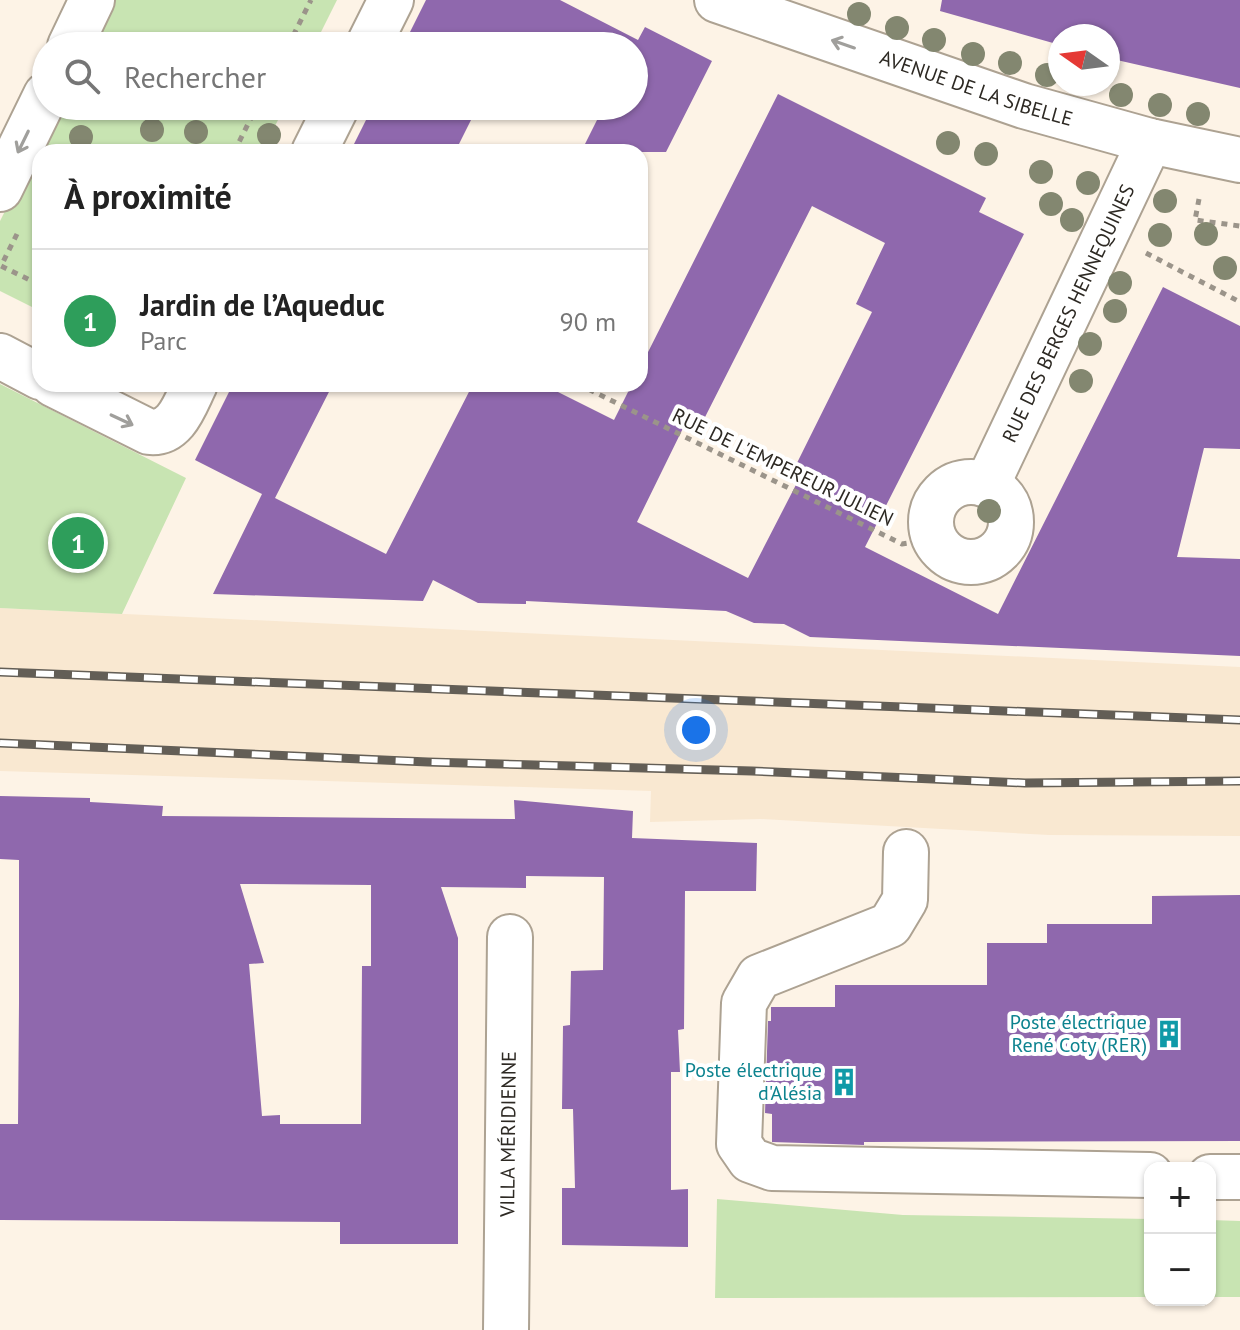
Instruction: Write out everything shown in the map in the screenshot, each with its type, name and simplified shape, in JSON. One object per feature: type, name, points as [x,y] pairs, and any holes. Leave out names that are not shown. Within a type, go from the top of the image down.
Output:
[{"type":"street","points":[[77,32],[92,0]]},
{"type":"street","points":[[375,32],[391,0]]},
{"type":"street","name":"AVENUE DE LA SIBELLE","points":[[717,0],[1024,106],[1150,141],[1240,160]]},
{"type":"street","points":[[0,189],[34,120]]},
{"type":"street","points":[[318,144],[330,120]]},
{"type":"street","name":"RUE DES BERGES HENNEQUINES","points":[[987,485],[1150,141]]},
{"type":"street","points":[[0,356],[32,373]]},
{"type":"street","points":[[68,392],[149,432],[157,433],[173,424],[191,392]]},
{"type":"street","points":[[966,482],[987,485],[1002,496],[1011,512],[1010,531],[1003,547],[989,559],[971,563],[952,558],[934,539],[931,517],[934,507],[946,490],[966,482]]},
{"type":"street","points":[[906,852],[905,900],[890,925],[759,977],[744,1003],[739,1144],[750,1160],[772,1168],[1144,1175]]},
{"type":"street","name":"VILLA MÉRIDIENNE","points":[[506,1330],[510,937]]},
{"type":"street","points":[[1216,1177],[1240,1177]]},
{"type":"path","points":[[295,32],[311,0]]},
{"type":"path","points":[[238,144],[250,120]]},
{"type":"path","points":[[1200,194],[1195,220],[1240,226]]},
{"type":"path","points":[[1107,233],[1240,302]]},
{"type":"path","points":[[1,266],[32,281]]},
{"type":"path","name":"RUE DE L'EMPEREUR JULIEN","points":[[594,392],[902,544],[934,539]]},
{"type":"shaded area","points":[[0,608],[1240,667],[1240,836],[1049,835],[760,819],[650,822],[651,791],[0,771]]},
{"type":"green space","points":[[111,0],[337,0],[321,32],[95,32]]},
{"type":"green space","points":[[51,120],[278,120],[266,144],[39,144]]},
{"type":"green space","points":[[32,158],[32,307],[0,291],[0,221]]},
{"type":"green space","points":[[0,384],[186,478],[122,614],[0,608]]},
{"type":"green space","points":[[717,1199],[903,1215],[1144,1219],[1144,1297],[715,1298]]},
{"type":"green space","points":[[1216,1220],[1240,1221],[1240,1297],[1216,1297]]},
{"type":"building","points":[[426,0],[560,0],[622,32],[410,32]]},
{"type":"building","points":[[942,0],[1240,0],[1240,88],[1120,61],[1120,24],[1048,24],[1048,42],[940,11]]},
{"type":"building","points":[[645,27],[712,61],[666,152],[648,152],[648,144],[585,144],[597,120],[648,120],[648,32],[642,32]]},
{"type":"building","points":[[778,94],[986,198],[979,212],[1024,234],[865,547],[998,614],[1163,287],[1240,326],[1240,449],[1204,448],[1177,557],[1240,559],[1240,656],[810,637],[784,624],[754,623],[726,611],[526,601],[526,604],[478,603],[433,580],[423,601],[213,594],[262,494],[195,460],[229,392],[329,392],[275,498],[386,554],[469,392],[558,392],[614,420],[628,392],[648,392],[648,352]],"holes":[[[812,206],[885,243],[856,304],[872,312],[793,471],[801,475],[748,578],[637,522],[688,418],[701,425]]]},
{"type":"building","points":[[366,120],[471,120],[459,144],[354,144]]},
{"type":"building","points":[[0,796],[90,798],[90,802],[163,806],[162,816],[515,819],[514,800],[633,811],[632,838],[757,843],[756,891],[685,891],[684,1029],[678,1030],[680,1072],[671,1072],[671,1190],[688,1189],[688,1247],[562,1245],[562,1188],[575,1188],[573,1109],[562,1109],[563,1026],[570,1025],[571,971],[603,970],[604,877],[526,876],[526,888],[441,887],[458,938],[458,1244],[340,1244],[340,1222],[0,1220],[0,1124],[18,1124],[19,860],[0,859]],"holes":[[[240,884],[371,885],[371,966],[362,966],[361,1124],[280,1124],[280,1115],[262,1116],[249,964],[264,963]]]},
{"type":"building","points":[[1240,895],[1240,1141],[864,1142],[864,1145],[772,1142],[772,1114],[765,1113],[771,1007],[835,1007],[835,985],[987,985],[987,943],[1047,943],[1047,924],[1152,924],[1152,896]]},
{"type":"railway","points":[[0,672],[1240,720]]},
{"type":"railway","points":[[0,743],[1025,783],[1240,781]]},
{"type":"place","name":"Jardin de l’Aqueduc","points":[[78,543]]},
{"type":"place","name":"Poste électrique René Coty (RER)","points":[[1169,1034]]},
{"type":"place","name":"Poste électrique d'Alésia","points":[[844,1082]]}]
